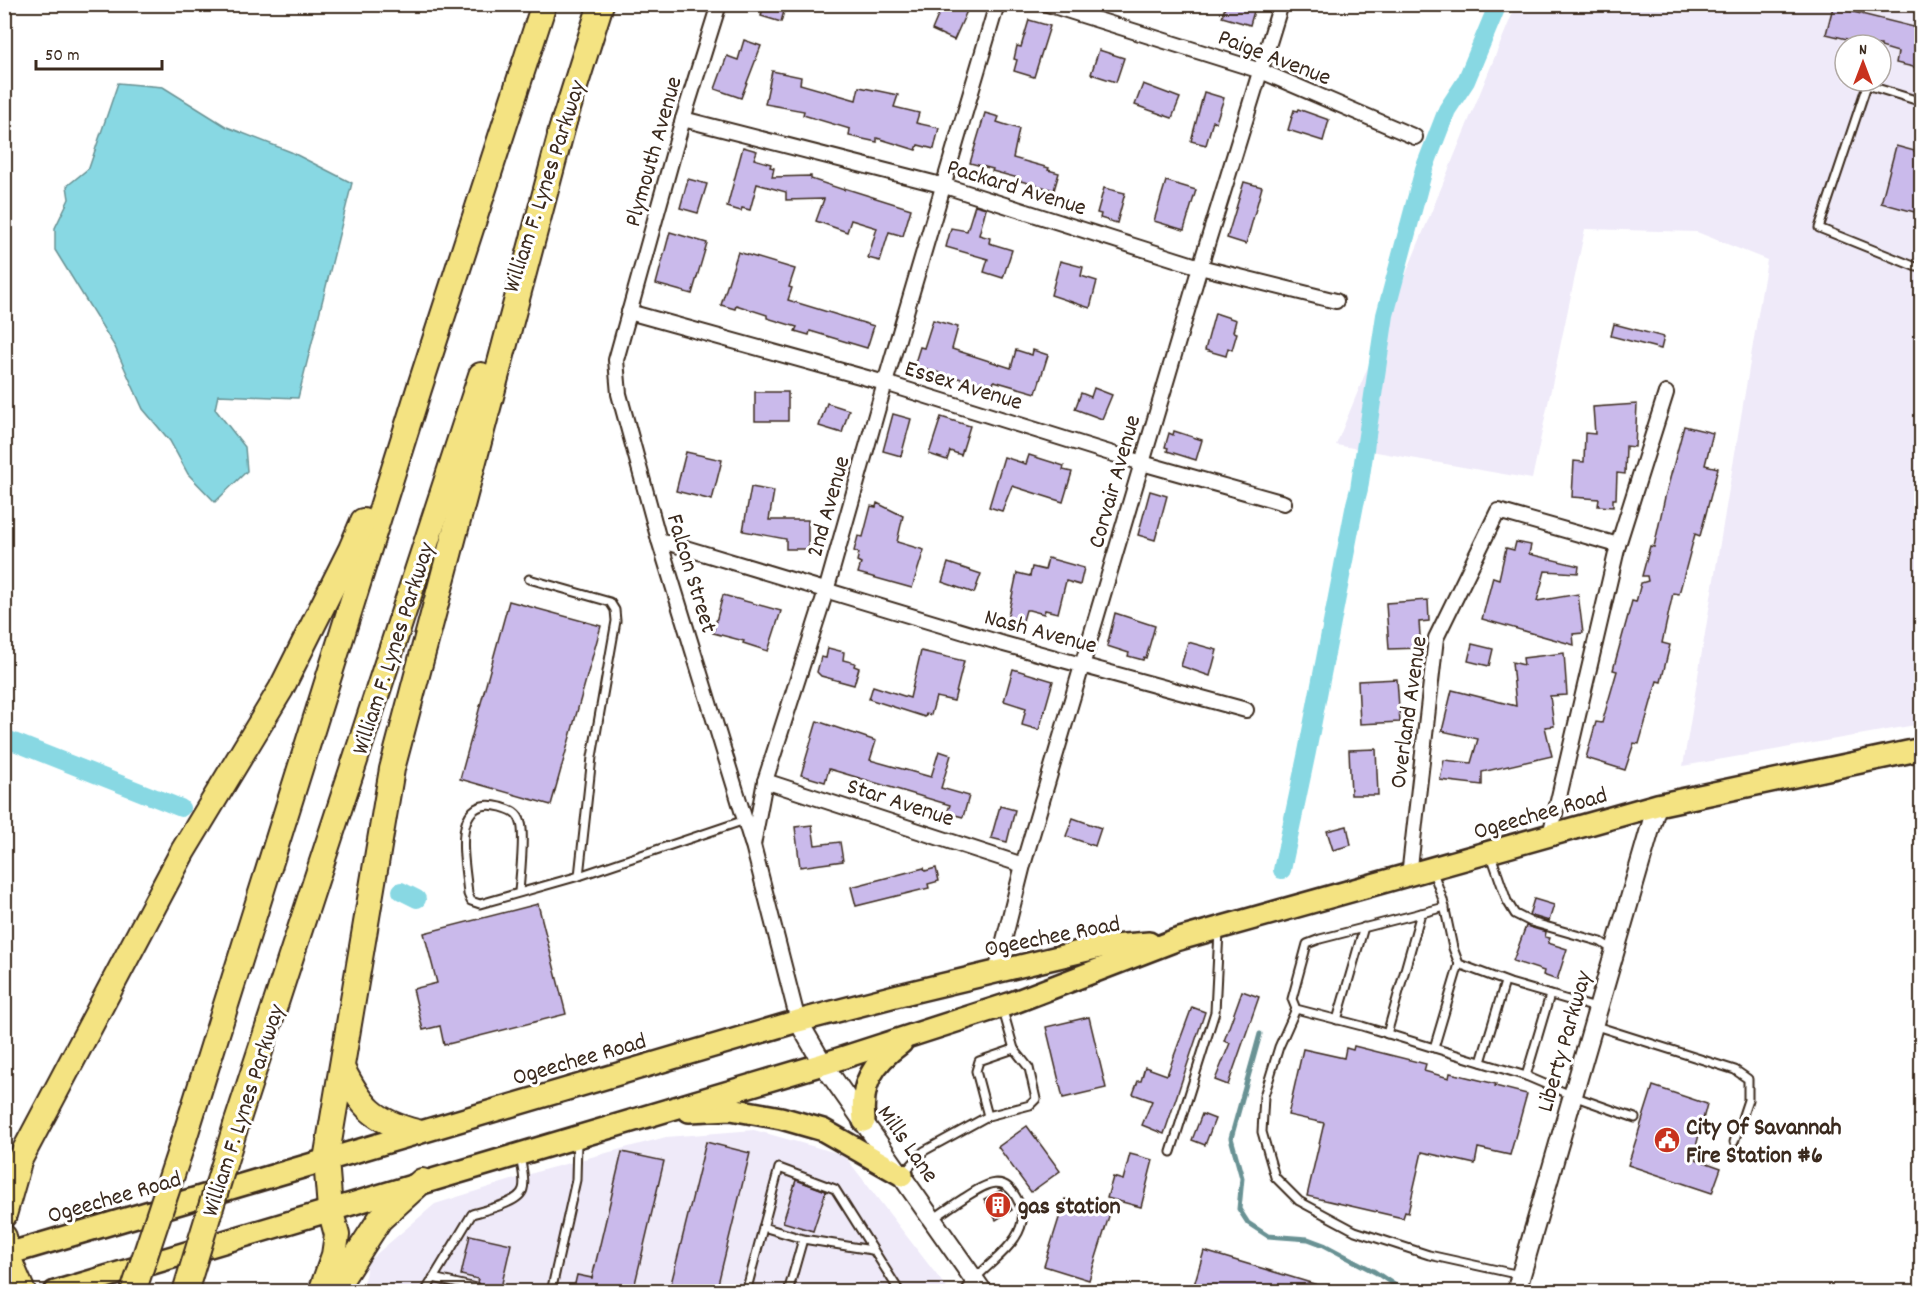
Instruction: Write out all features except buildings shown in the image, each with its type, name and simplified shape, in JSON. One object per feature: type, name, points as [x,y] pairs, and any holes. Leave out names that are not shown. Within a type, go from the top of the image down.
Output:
[{"type":"highway","name":"William F. Lynes Parkway","points":[[134,1292],[419,389],[544,4]]},
{"type":"highway","name":"William F. Lynes Parkway","points":[[184,1292],[236,1125],[601,4]]},
{"type":"highway","points":[[321,1292],[334,1255],[337,1235],[330,1209],[326,1160],[392,769],[565,118]]},
{"type":"highway","points":[[4,1180],[19,1161],[183,851],[281,688],[351,549],[419,389]]},
{"type":"highway","points":[[342,1068],[366,1108],[395,1127],[417,1132]]},
{"type":"highway","points":[[4,1215],[19,1161]]},
{"type":"highway","points":[[333,1292],[380,1219],[422,1181]]},
{"type":"highway","points":[[5,1249],[23,1292]]},
{"type":"main road","name":"Ogeechee Road","points":[[55,1292],[422,1181],[823,1064],[1002,1006],[1176,940],[1657,805],[1922,749]]},
{"type":"main road","name":"Ogeechee Road","points":[[5,1249],[326,1160],[798,1021],[1100,948],[1176,940]]},
{"type":"main road","points":[[864,1121],[862,1103],[868,1079],[878,1062],[913,1035]]},
{"type":"main road","points":[[652,1113],[731,1109],[781,1118],[824,1130],[902,1174]]},
{"type":"street","name":"Plymouth Avenue","points":[[629,312],[683,118],[719,4]]},
{"type":"street","name":"2nd Avenue","points":[[798,1021],[753,845],[765,780],[826,591],[997,4]]},
{"type":"street","name":"Paige Avenue","points":[[1047,4],[1261,71],[1415,137]]},
{"type":"street","name":"Corvair Avenue","points":[[996,972],[1023,865],[1200,267],[1281,4]]},
{"type":"street","name":"Packard Avenue","points":[[683,118],[945,186],[1200,267],[1336,301]]},
{"type":"street","name":"Essex Avenue","points":[[629,312],[885,383],[1142,463],[1284,503]]},
{"type":"street","name":"Falcon Street","points":[[629,312],[616,360],[619,394],[659,540],[753,845]]},
{"type":"street","points":[[1550,835],[1618,545],[1666,393]]},
{"type":"street","name":"Overland Avenue","points":[[1409,876],[1436,638],[1497,511],[1618,545]]},
{"type":"street","name":"Nash Avenue","points":[[659,540],[1004,644],[1246,710]]},
{"type":"street","name":"Star Avenue","points":[[765,780],[1023,865]]},
{"type":"street","name":"Liberty Parkway","points":[[1518,1284],[1657,805]]},
{"type":"street","name":"Mills Lane","points":[[798,1021],[823,1064],[933,1219],[973,1287]]},
{"type":"lane","points":[[1922,102],[1867,85],[1819,228],[1916,267],[1922,266]]},
{"type":"lane","points":[[529,579],[610,602],[615,610],[616,621],[592,757],[579,876]]},
{"type":"lane","points":[[519,892],[522,825],[518,815],[510,809],[491,805],[475,809],[467,816],[463,828],[468,894],[471,901],[480,904],[579,876],[745,820]]},
{"type":"lane","points":[[1490,853],[1507,901],[1515,914],[1531,922],[1601,942],[1615,951]]},
{"type":"lane","points":[[1432,869],[1445,907],[1453,948],[1459,964],[1434,1048]]},
{"type":"lane","points":[[1445,907],[1306,944],[1292,999],[1296,1009],[1279,1047],[1264,1096],[1262,1132],[1275,1177],[1299,1201],[1355,1231],[1518,1284]]},
{"type":"lane","points":[[1387,1034],[1421,913]]},
{"type":"lane","points":[[1337,1020],[1364,927]]},
{"type":"lane","points":[[1171,1152],[1215,1011],[1219,928]]},
{"type":"lane","points":[[1459,964],[1505,982],[1550,995],[1596,1017],[1735,1070],[1748,1079],[1748,1100],[1734,1142]]},
{"type":"lane","points":[[1481,1062],[1505,982]]},
{"type":"lane","points":[[1526,1076],[1550,995]]},
{"type":"lane","points":[[902,1174],[924,1151],[988,1116],[1029,1105],[1036,1098],[1029,1068],[1014,1049],[1002,1006]]},
{"type":"lane","points":[[1296,1009],[1526,1076],[1635,1118]]},
{"type":"lane","points":[[988,1116],[976,1071],[979,1061],[1014,1049]]},
{"type":"lane","points":[[552,1292],[576,1180],[577,1136]]},
{"type":"lane","points":[[425,1292],[472,1214],[513,1201],[521,1194],[524,1187],[520,1154]]},
{"type":"lane","points":[[746,1292],[779,1168],[835,1189],[900,1292]]},
{"type":"lane","points":[[933,1219],[983,1185],[994,1182],[1004,1184],[1015,1193],[1023,1212],[1022,1226],[1014,1240],[973,1287]]},
{"type":"lane","points":[[763,1227],[803,1239],[872,1250]]},
{"type":"lane","points":[[788,1292],[803,1239]]},
{"type":"lane","points":[[433,1278],[476,1288]]},
{"type":"shaded area","points":[[1516,5],[1921,5],[1921,724],[1683,766],[1767,260],[1697,232],[1585,229],[1532,479],[1336,445]]},
{"type":"shaded area","points":[[754,1130],[844,1155],[949,1291],[363,1292],[367,1262],[435,1204],[543,1170],[666,1137]]},
{"type":"water","points":[[118,83],[163,87],[227,127],[291,152],[352,183],[298,398],[218,395],[215,409],[245,447],[247,471],[215,502],[188,474],[170,441],[143,409],[115,347],[55,250],[55,228],[69,199],[67,186],[89,168]]},
{"type":"waterway","points":[[1282,870],[1359,489],[1385,315],[1424,169],[1447,110],[1466,81],[1498,4]]},
{"type":"waterway","points":[[4,738],[181,808]]},
{"type":"waterway","points":[[401,891],[417,899]]},
{"type":"waterway","points":[[1260,1034],[1231,1138],[1242,1178],[1239,1209],[1248,1223],[1268,1236],[1308,1239],[1324,1245],[1375,1272],[1405,1292]]},
{"type":"place","name":"City Of Savannah Fire Station #6","points":[[1667,1140]]},
{"type":"place","name":"gas station","points":[[998,1205]]}]
